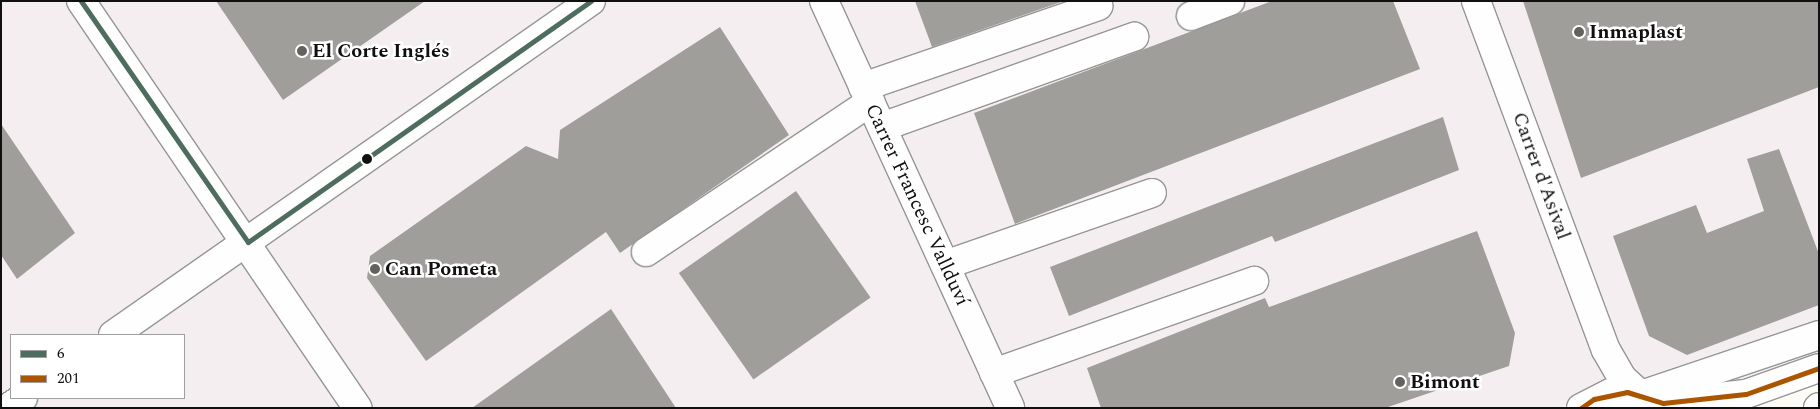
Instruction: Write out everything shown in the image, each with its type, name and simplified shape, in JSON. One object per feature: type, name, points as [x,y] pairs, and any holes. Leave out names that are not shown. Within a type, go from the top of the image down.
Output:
[{"type":"street","points":[[81,1],[248,242],[358,408]]},
{"type":"street","points":[[114,334],[591,1]]},
{"type":"street","name":"Carrer Francesc Vallduví","points":[[824,1],[1010,408]]},
{"type":"street","points":[[1191,16],[1230,1]]},
{"type":"street","name":"Carrer d'Asival","points":[[1476,1],[1606,350]]},
{"type":"street","points":[[646,252],[867,95],[1098,6]]},
{"type":"street","points":[[882,127],[1134,37]]},
{"type":"street","points":[[945,266],[1152,193]]},
{"type":"street","points":[[994,373],[1254,281]]},
{"type":"street","points":[[1657,402],[1819,334]]},
{"type":"street","points":[[1606,350],[1623,379],[1657,402]]},
{"type":"street","points":[[1581,408],[1605,378],[1606,350]]},
{"type":"street","points":[[1581,408],[1611,394],[1657,402],[1746,394],[1819,368]]},
{"type":"street","points":[[8,408],[22,399]]},
{"type":"shaded area","points":[[1,1],[1819,1],[1819,355],[1646,408],[1618,385],[1560,408],[1,408]]},
{"type":"building","name":"El Corte Inglés","points":[[216,1],[425,1],[283,100]]},
{"type":"building","points":[[915,1],[1064,1],[932,47]]},
{"type":"building","points":[[1272,1],[1393,1],[1420,69],[1015,224],[974,113]]},
{"type":"building","points":[[1523,1],[1819,1],[1819,87],[1581,178]]},
{"type":"building","points":[[720,27],[789,135],[620,253],[606,232],[426,361],[367,278],[370,256],[526,146],[558,159],[560,130]]},
{"type":"building","points":[[1443,117],[1459,170],[1275,242],[1272,236],[1069,316],[1050,267]]},
{"type":"building","points":[[1,124],[75,233],[17,279],[1,255]]},
{"type":"building","points":[[1779,149],[1819,254],[1819,305],[1687,355],[1649,336],[1613,236],[1696,205],[1707,233],[1764,211],[1747,159]]},
{"type":"building","points":[[796,191],[871,297],[753,380],[679,273]]},
{"type":"building","points":[[1477,231],[1515,333],[1509,366],[1385,408],[1101,408],[1087,368],[1265,298],[1269,307]]},
{"type":"building","points":[[611,309],[676,408],[472,408]]},
{"type":"transit line","name":"6","points":[[81,1],[248,242]]},
{"type":"transit line","name":"6","points":[[248,242],[591,1]]},
{"type":"transit line","name":"201","points":[[1581,408],[1594,399],[1627,392],[1663,403],[1746,394],[1819,368]]},
{"type":"place","name":"Inmaplast","points":[[1579,32]]},
{"type":"place","name":"El Corte Inglés","points":[[302,51]]},
{"type":"place","name":"Can Pometa","points":[[375,269]]},
{"type":"place","name":"Bimont","points":[[1400,382]]}]
